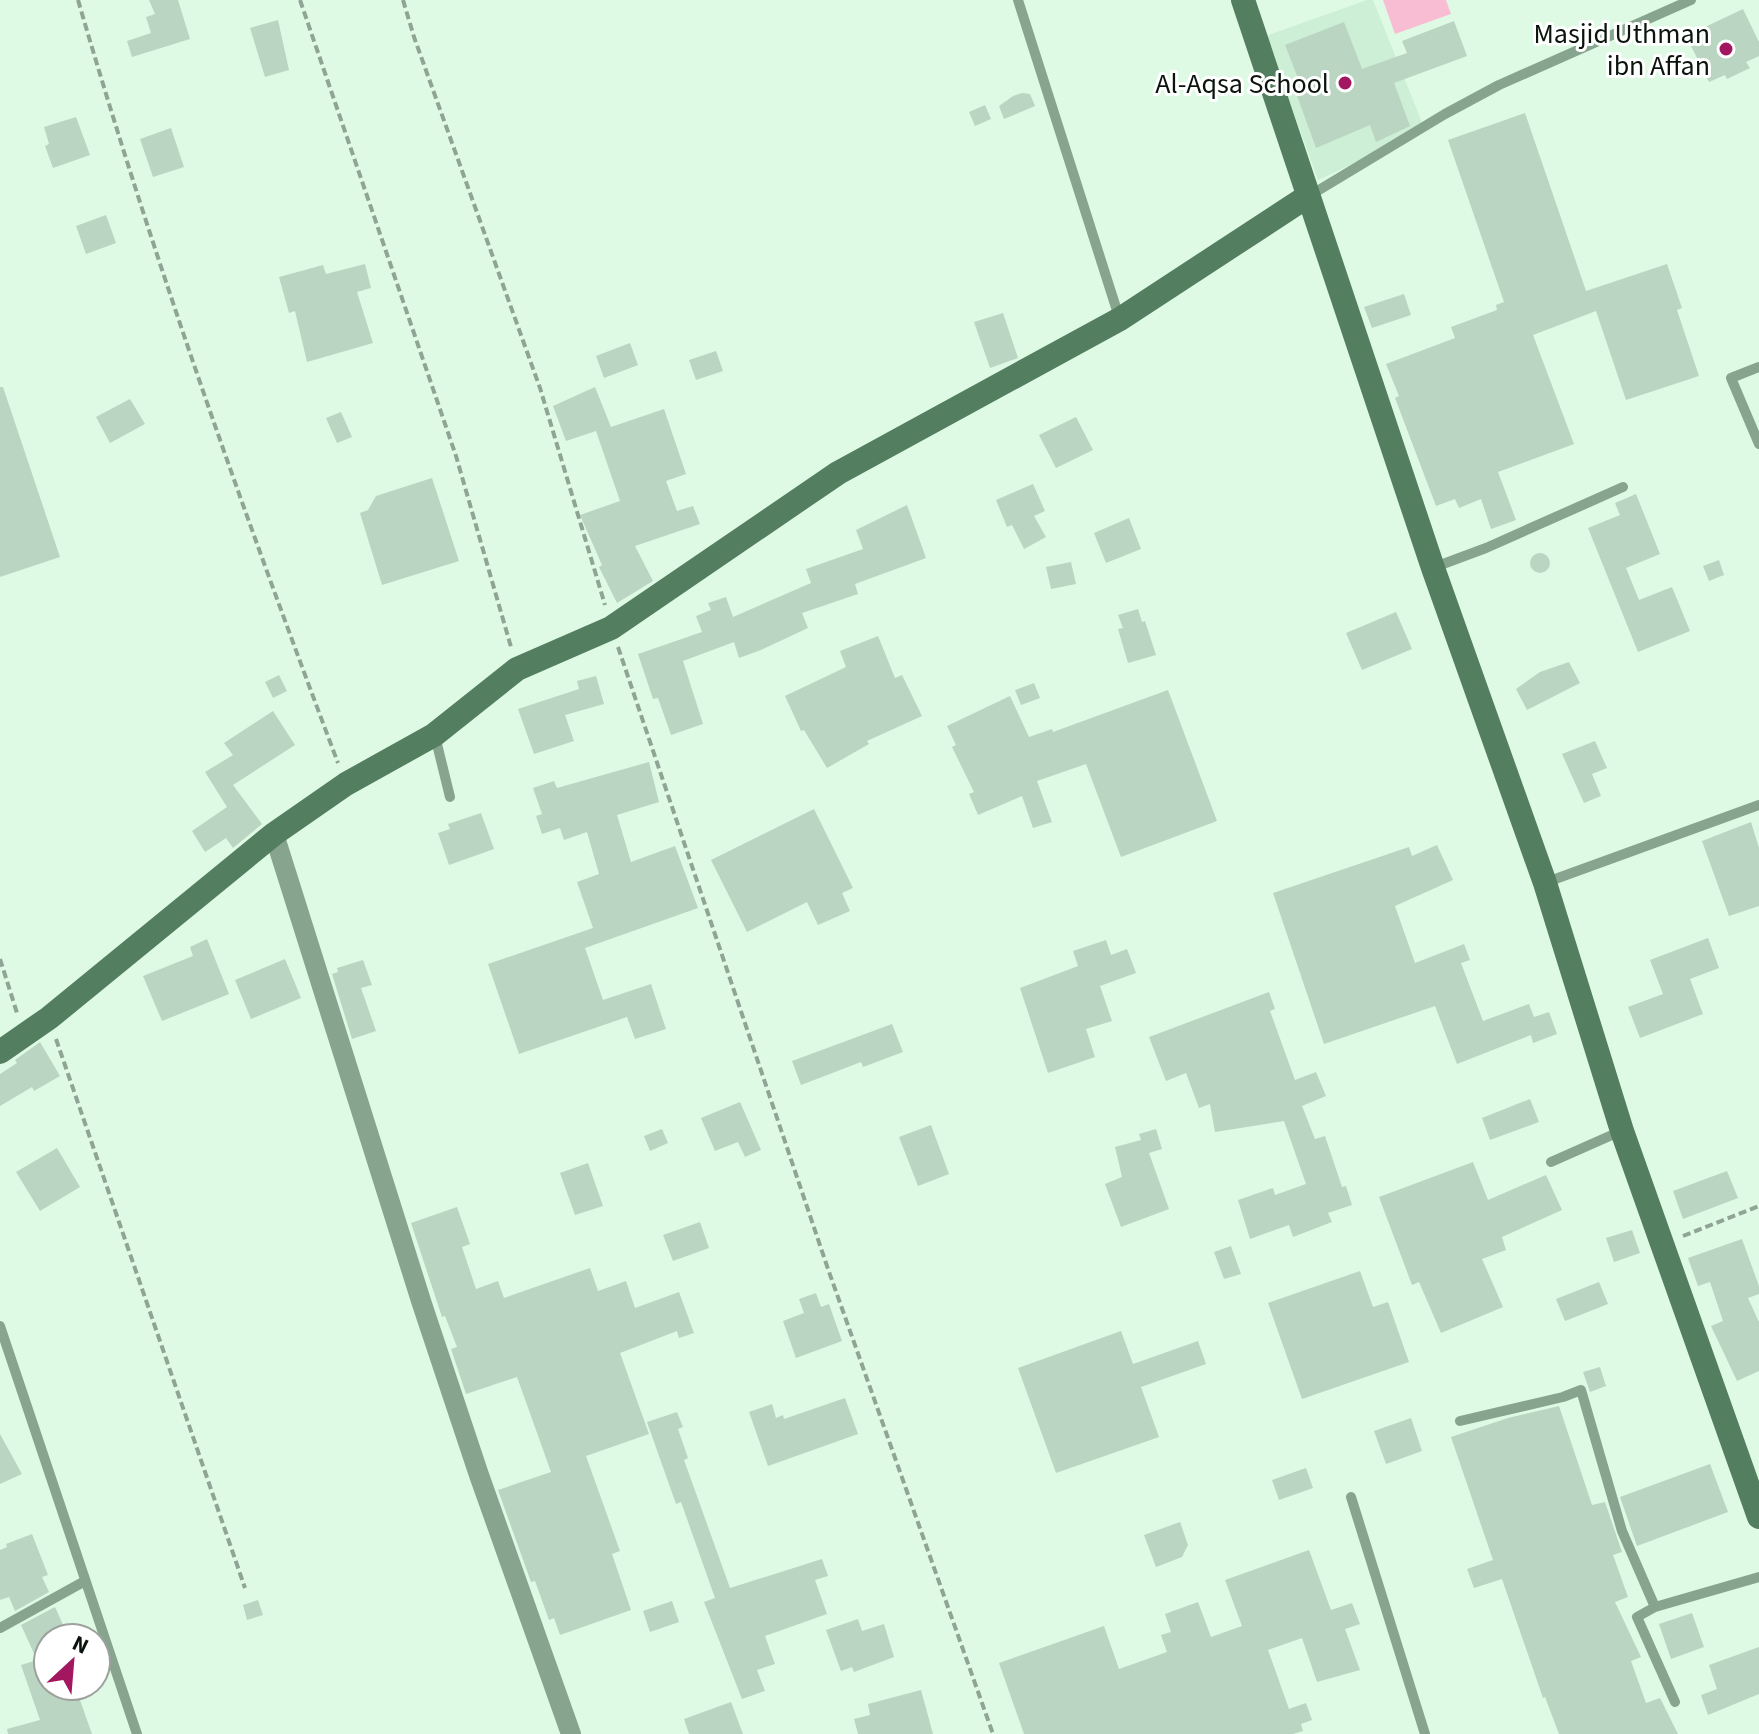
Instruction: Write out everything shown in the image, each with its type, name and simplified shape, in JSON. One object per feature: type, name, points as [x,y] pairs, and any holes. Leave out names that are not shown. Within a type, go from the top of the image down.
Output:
[{"type":"main road","points":[[1243,0],[1433,568],[1545,883],[1622,1131],[1759,1517]]},
{"type":"main road","points":[[0,1052],[49,1018],[274,834],[346,784],[434,735],[517,669],[611,628],[838,473],[1120,319],[1308,196]]},
{"type":"street","points":[[274,834],[422,1304],[571,1734]]},
{"type":"lane","points":[[1018,0],[1120,319]]},
{"type":"lane","points":[[1308,196],[1499,85],[1691,0]]},
{"type":"lane","points":[[1759,367],[1731,378],[1759,444]]},
{"type":"lane","points":[[1433,568],[1623,487]]},
{"type":"lane","points":[[434,735],[450,797]]},
{"type":"lane","points":[[1545,883],[1759,805]]},
{"type":"lane","points":[[1551,1162],[1622,1131]]},
{"type":"lane","points":[[0,1326],[137,1734]]},
{"type":"lane","points":[[1460,1421],[1581,1390],[1622,1531],[1655,1607]]},
{"type":"lane","points":[[1351,1497],[1425,1734]]},
{"type":"lane","points":[[1675,1702],[1637,1617],[1655,1607],[1759,1577]]},
{"type":"lane","points":[[0,1628],[85,1581]]},
{"type":"path","points":[[78,0],[124,157],[163,274],[264,565],[346,784]]},
{"type":"path","points":[[300,0],[456,456],[517,669]]},
{"type":"path","points":[[403,0],[540,388],[611,628],[828,1269],[993,1734]]},
{"type":"path","points":[[0,959],[24,1034]]},
{"type":"path","points":[[49,1018],[245,1588]]},
{"type":"path","points":[[1663,1244],[1759,1206]]},
{"type":"shaded area","name":"Al-Aqsa School","points":[[1373,0],[1425,130],[1318,180],[1266,36]]},
{"type":"shaded area","points":[[1383,0],[1446,0],[1451,14],[1395,34]]},
{"type":"building","points":[[149,0],[178,0],[190,39],[132,57],[127,41],[151,33],[146,17],[155,14]]},
{"type":"building","name":"Masjid Uthman ibn Affan","points":[[1743,9],[1759,42],[1759,56],[1746,62],[1750,68],[1727,79],[1725,75],[1709,82],[1686,36]]},
{"type":"building","points":[[278,20],[289,70],[265,77],[250,28]]},
{"type":"building","points":[[1454,21],[1467,56],[1394,83],[1410,126],[1376,142],[1370,125],[1316,148],[1296,93],[1303,91],[1285,45],[1344,22],[1362,69],[1407,53],[1402,41]]},
{"type":"building","points":[[1022,93],[1030,94],[1035,106],[1004,119],[999,106]]},
{"type":"building","points":[[985,105],[991,119],[975,126],[969,112]]},
{"type":"building","points":[[1525,113],[1586,291],[1667,264],[1682,308],[1677,310],[1699,376],[1626,400],[1596,311],[1533,335],[1574,444],[1498,472],[1516,520],[1491,529],[1481,499],[1459,508],[1455,499],[1436,506],[1395,398],[1399,396],[1386,364],[1455,338],[1451,327],[1497,310],[1496,305],[1504,302],[1448,140]]},
{"type":"building","points":[[76,117],[90,155],[53,168],[45,146],[49,144],[44,127]]},
{"type":"building","points":[[171,128],[184,167],[153,177],[140,139]]},
{"type":"building","points":[[106,215],[116,243],[86,254],[76,226]]},
{"type":"building","points":[[365,264],[371,288],[357,292],[373,343],[307,362],[295,311],[289,313],[279,277],[323,265],[326,274]]},
{"type":"building","points":[[1404,294],[1411,315],[1372,328],[1364,307]]},
{"type":"building","points":[[1003,313],[1018,358],[990,368],[974,322]]},
{"type":"building","points":[[630,343],[638,365],[604,378],[596,356]]},
{"type":"building","points":[[716,351],[723,371],[696,380],[689,360]]},
{"type":"building","points":[[0,387],[3,387],[60,557],[0,577]]},
{"type":"building","points":[[595,387],[611,427],[664,409],[686,474],[666,481],[677,511],[693,506],[700,524],[635,546],[653,581],[617,603],[599,567],[602,565],[580,515],[620,501],[596,431],[566,441],[553,406]]},
{"type":"building","points":[[130,399],[145,424],[110,443],[96,417]]},
{"type":"building","points":[[341,412],[352,437],[337,443],[326,418]]},
{"type":"building","points":[[1076,417],[1093,450],[1056,468],[1039,435]]},
{"type":"building","points":[[432,478],[459,561],[382,585],[360,513],[368,510],[376,496]]},
{"type":"building","points":[[1033,484],[1045,511],[1034,516],[1046,537],[1024,549],[1012,525],[1007,527],[996,500]]},
{"type":"building","points":[[1636,494],[1660,554],[1626,568],[1639,600],[1672,587],[1690,631],[1638,652],[1588,528],[1620,515],[1615,503]]},
{"type":"building","points":[[907,505],[926,558],[855,584],[858,594],[802,613],[808,628],[761,650],[739,658],[734,642],[683,661],[703,724],[671,735],[658,698],[653,699],[638,654],[702,632],[696,616],[711,610],[708,603],[726,597],[733,617],[811,583],[806,569],[863,549],[856,530]]},
{"type":"building","points":[[1129,518],[1141,549],[1106,563],[1094,533]]},
{"type":"building","points":[[1540,553],[1547,556],[1550,563],[1547,570],[1540,573],[1533,570],[1530,563],[1533,556]]},
{"type":"building","points":[[1719,560],[1724,575],[1709,581],[1703,566]]},
{"type":"building","points":[[1071,562],[1076,584],[1051,589],[1046,567]]},
{"type":"building","points":[[1138,609],[1156,655],[1128,663],[1118,629],[1123,628],[1118,615]]},
{"type":"building","points":[[1396,612],[1412,649],[1362,670],[1346,633]]},
{"type":"building","points":[[878,636],[895,678],[902,675],[922,716],[867,741],[869,744],[827,768],[804,730],[801,731],[785,696],[846,667],[840,651]]},
{"type":"building","points":[[1569,662],[1580,683],[1527,710],[1516,689],[1540,672]]},
{"type":"building","points":[[279,675],[287,691],[273,698],[265,682]]},
{"type":"building","points":[[596,676],[604,704],[565,715],[574,741],[534,754],[518,709],[579,689],[577,681]]},
{"type":"building","points":[[1034,683],[1040,698],[1021,705],[1015,690]]},
{"type":"building","points":[[1168,690],[1217,821],[1121,857],[1086,764],[1037,781],[1052,822],[1033,828],[1022,796],[978,815],[969,794],[974,792],[952,747],[956,745],[947,726],[1010,696],[1029,737],[1052,729],[1053,732]]},
{"type":"building","points":[[273,711],[295,745],[233,785],[262,824],[233,848],[226,838],[205,852],[192,831],[227,807],[205,772],[233,755],[224,743]]},
{"type":"building","points":[[1595,741],[1607,768],[1592,774],[1601,796],[1584,803],[1562,754]]},
{"type":"building","points":[[649,762],[659,802],[617,815],[631,862],[675,846],[698,908],[585,948],[603,1000],[651,984],[666,1029],[635,1039],[627,1017],[519,1054],[488,964],[593,928],[577,882],[599,874],[587,832],[564,840],[560,828],[542,834],[536,816],[542,814],[533,788],[554,781],[557,788]]},
{"type":"building","points":[[814,809],[853,888],[842,893],[850,911],[818,925],[807,902],[747,932],[711,860]]},
{"type":"building","points":[[481,813],[494,849],[449,865],[438,833],[450,829],[448,824]]},
{"type":"building","points":[[1751,822],[1759,848],[1759,906],[1729,916],[1702,841]]},
{"type":"building","points":[[1437,845],[1453,880],[1395,906],[1415,963],[1464,944],[1470,960],[1461,963],[1483,1021],[1529,1004],[1534,1017],[1549,1012],[1557,1034],[1533,1043],[1531,1035],[1457,1064],[1435,1006],[1324,1044],[1273,893],[1409,847],[1412,856]]},
{"type":"building","points":[[1708,938],[1719,968],[1690,979],[1703,1014],[1640,1038],[1628,1007],[1663,994],[1650,960]]},
{"type":"building","points":[[207,939],[229,994],[162,1021],[143,976],[193,956],[190,947]]},
{"type":"building","points":[[1106,940],[1111,955],[1127,949],[1136,973],[1100,986],[1112,1021],[1086,1029],[1095,1057],[1048,1073],[1020,988],[1078,966],[1073,951]]},
{"type":"building","points":[[285,959],[301,998],[251,1019],[235,980]]},
{"type":"building","points":[[363,960],[372,985],[361,988],[376,1031],[352,1039],[332,974],[338,972],[337,968]]},
{"type":"building","points":[[1269,992],[1275,1009],[1270,1011],[1295,1080],[1316,1072],[1326,1096],[1302,1106],[1315,1139],[1325,1136],[1342,1187],[1346,1186],[1352,1205],[1328,1213],[1332,1222],[1293,1237],[1289,1225],[1250,1239],[1238,1200],[1273,1188],[1275,1195],[1306,1184],[1284,1121],[1215,1132],[1210,1104],[1199,1108],[1186,1073],[1166,1081],[1149,1037]]},
{"type":"building","points":[[892,1024],[903,1052],[863,1067],[861,1062],[801,1085],[792,1061]]},
{"type":"building","points":[[40,1042],[60,1076],[34,1091],[32,1087],[0,1106],[0,1074]]},
{"type":"building","points":[[1530,1099],[1539,1122],[1490,1140],[1482,1118]]},
{"type":"building","points":[[740,1102],[761,1150],[745,1157],[738,1142],[715,1151],[701,1118]]},
{"type":"building","points":[[931,1125],[949,1174],[918,1186],[899,1137]]},
{"type":"building","points":[[662,1129],[668,1143],[650,1151],[644,1136]]},
{"type":"building","points":[[1156,1129],[1162,1149],[1149,1153],[1169,1209],[1121,1227],[1105,1184],[1122,1177],[1115,1147],[1141,1140],[1139,1134]]},
{"type":"building","points":[[57,1148],[80,1187],[40,1211],[16,1172]]},
{"type":"building","points":[[1473,1162],[1488,1200],[1546,1175],[1562,1210],[1502,1237],[1506,1250],[1482,1259],[1503,1307],[1441,1333],[1419,1282],[1412,1285],[1379,1197]]},
{"type":"building","points":[[588,1163],[603,1206],[575,1215],[560,1173]]},
{"type":"building","points":[[1727,1171],[1738,1198],[1683,1219],[1673,1191]]},
{"type":"building","points":[[457,1207],[470,1244],[462,1247],[476,1289],[498,1281],[504,1298],[590,1268],[598,1291],[626,1281],[635,1308],[679,1292],[694,1333],[679,1338],[677,1331],[620,1353],[649,1434],[586,1456],[620,1551],[612,1554],[631,1610],[560,1635],[554,1618],[549,1620],[535,1581],[531,1582],[498,1490],[551,1472],[517,1377],[466,1394],[451,1349],[457,1347],[445,1316],[442,1317],[411,1223]]},
{"type":"building","points":[[700,1222],[709,1248],[673,1261],[663,1235]]},
{"type":"building","points":[[1632,1230],[1640,1253],[1614,1262],[1606,1238]]},
{"type":"building","points":[[1742,1239],[1759,1286],[1759,1294],[1748,1298],[1759,1322],[1759,1371],[1737,1381],[1711,1326],[1723,1321],[1710,1282],[1698,1286],[1688,1258]]},
{"type":"building","points":[[1231,1246],[1241,1274],[1224,1279],[1214,1252]]},
{"type":"building","points":[[1360,1271],[1373,1307],[1388,1302],[1409,1362],[1302,1399],[1268,1303]]},
{"type":"building","points":[[1599,1282],[1608,1304],[1565,1321],[1556,1299]]},
{"type":"building","points":[[816,1293],[821,1307],[829,1304],[842,1341],[796,1358],[783,1321],[804,1313],[799,1299]]},
{"type":"building","points":[[1121,1331],[1133,1364],[1198,1341],[1206,1364],[1141,1387],[1159,1437],[1056,1473],[1018,1368]]},
{"type":"building","points":[[1600,1367],[1606,1386],[1590,1392],[1583,1372]]},
{"type":"building","points":[[845,1398],[858,1434],[768,1466],[749,1412],[772,1404],[776,1418],[783,1415],[784,1419]]},
{"type":"building","points":[[1559,1406],[1592,1505],[1605,1502],[1622,1552],[1613,1555],[1628,1597],[1615,1602],[1641,1657],[1631,1661],[1646,1703],[1660,1698],[1678,1734],[1559,1734],[1543,1698],[1502,1579],[1474,1588],[1467,1569],[1493,1560],[1451,1437],[1508,1418]]},
{"type":"building","points":[[677,1412],[683,1427],[678,1429],[688,1458],[684,1460],[730,1588],[822,1559],[828,1576],[815,1580],[827,1614],[765,1636],[775,1664],[757,1670],[765,1691],[742,1699],[704,1602],[715,1598],[681,1502],[676,1504],[647,1422]]},
{"type":"building","points":[[1411,1418],[1422,1451],[1386,1464],[1374,1431]]},
{"type":"building","points":[[0,1434],[22,1474],[0,1484]]},
{"type":"building","points":[[1710,1464],[1728,1512],[1637,1546],[1620,1497]]},
{"type":"building","points":[[1306,1468],[1313,1488],[1279,1500],[1272,1480]]},
{"type":"building","points":[[1180,1522],[1188,1545],[1182,1557],[1156,1567],[1144,1535]]},
{"type":"building","points":[[32,1534],[48,1575],[42,1577],[49,1592],[15,1611],[9,1597],[0,1600],[0,1550],[7,1547],[6,1544]]},
{"type":"building","points":[[1309,1550],[1331,1610],[1352,1603],[1360,1624],[1345,1629],[1360,1670],[1317,1682],[1302,1638],[1268,1650],[1289,1709],[1306,1703],[1312,1720],[1301,1724],[1303,1731],[1293,1734],[1024,1734],[999,1663],[1104,1626],[1119,1669],[1167,1652],[1161,1635],[1171,1632],[1165,1614],[1198,1602],[1211,1637],[1242,1626],[1225,1580]]},
{"type":"building","points":[[258,1600],[263,1615],[247,1620],[243,1605]]},
{"type":"building","points":[[672,1601],[679,1622],[650,1632],[643,1611]]},
{"type":"building","points":[[55,1607],[62,1622],[32,1622],[32,1649],[21,1625]]},
{"type":"building","points":[[1692,1613],[1704,1647],[1671,1659],[1659,1624]]},
{"type":"building","points":[[858,1619],[862,1631],[884,1624],[894,1657],[854,1672],[852,1667],[841,1671],[826,1630]]},
{"type":"building","points":[[1759,1647],[1759,1694],[1708,1715],[1701,1695],[1717,1689],[1709,1665]]},
{"type":"building","points":[[32,1662],[32,1697],[21,1665]]},
{"type":"building","points":[[921,1690],[933,1734],[858,1734],[854,1719],[870,1715],[868,1704]]},
{"type":"building","points":[[34,1702],[81,1702],[92,1734],[8,1734],[7,1729],[40,1720]]},
{"type":"building","points":[[731,1702],[743,1734],[689,1734],[684,1719]]},
{"type":"place","name":"Masjid Uthman ibn Affan","points":[[1726,49]]},
{"type":"place","name":"Al-Aqsa School","points":[[1345,83]]}]
